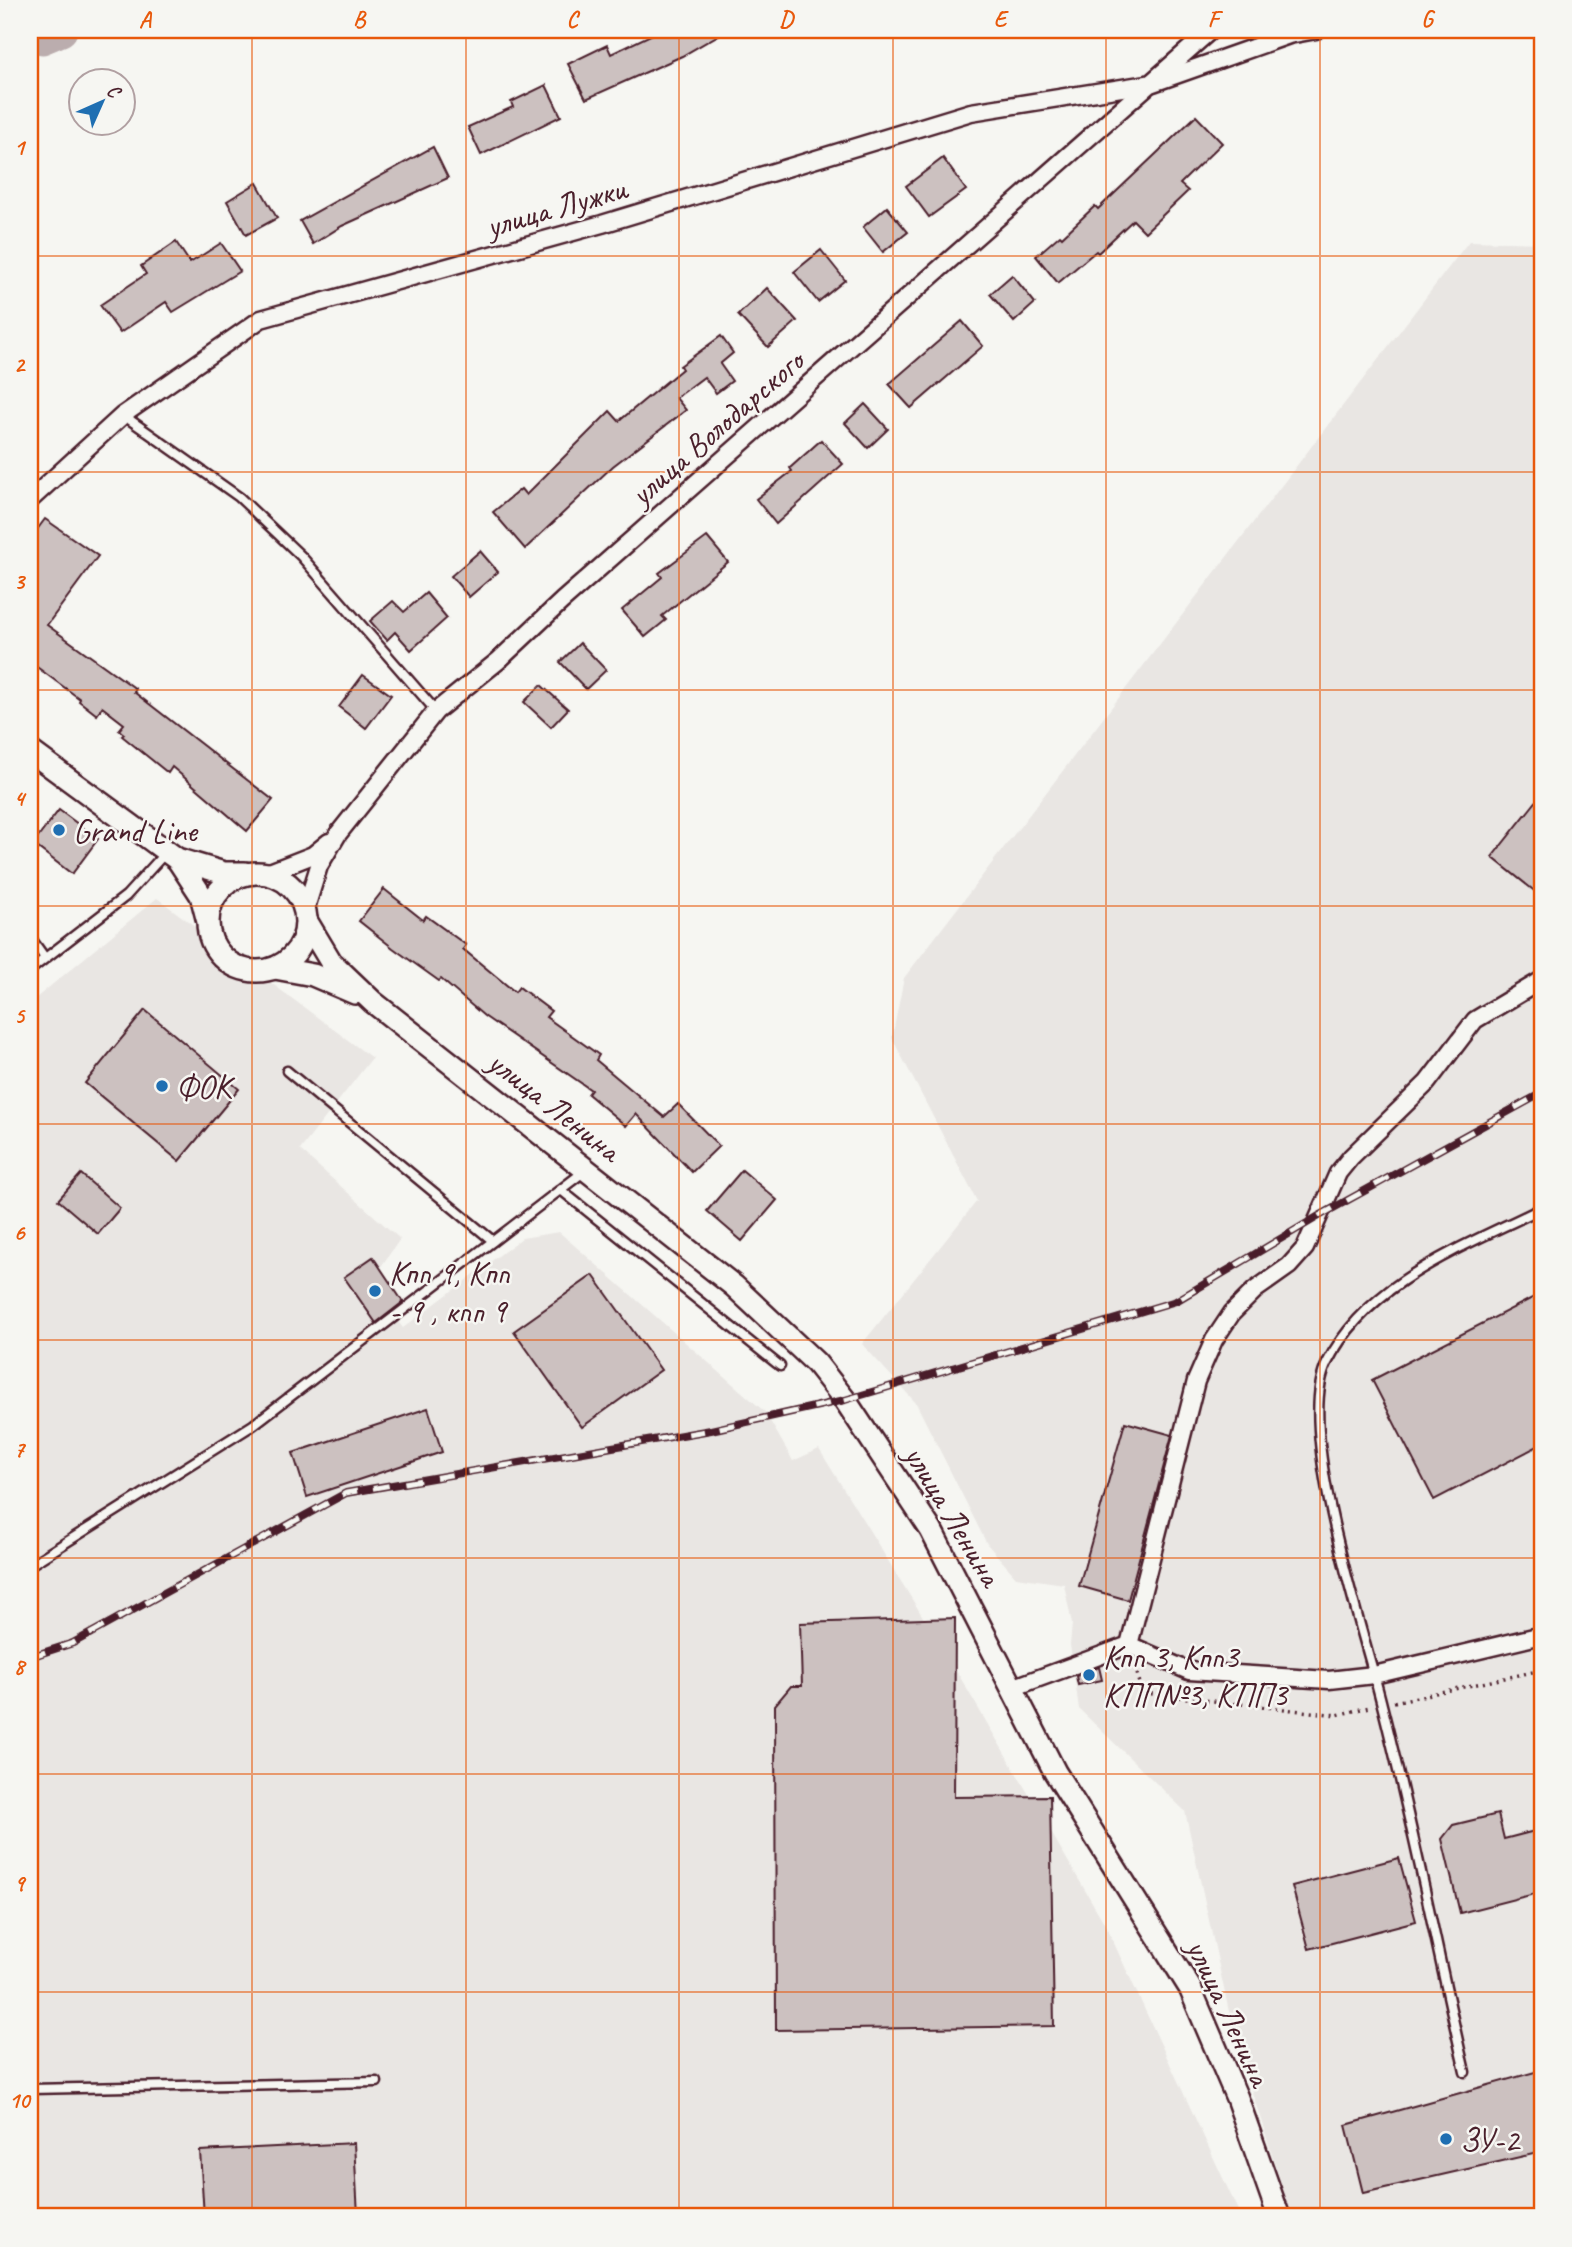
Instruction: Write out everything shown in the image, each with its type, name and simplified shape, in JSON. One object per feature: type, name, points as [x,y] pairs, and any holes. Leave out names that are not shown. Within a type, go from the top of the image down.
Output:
[{"type":"street","name":"улица Володарского","points":[[338,834],[436,711],[498,661],[562,601],[1211,30]]},
{"type":"street","points":[[1153,83],[1290,35],[1316,30]]},
{"type":"street","name":"улица Лужки","points":[[30,500],[122,415],[261,319],[603,224],[971,112],[1153,83]]},
{"type":"street","points":[[30,751],[171,855],[201,895],[209,936],[216,951],[242,970],[259,972],[275,968],[298,950],[319,866],[338,834]]},
{"type":"street","points":[[207,920],[210,904],[219,890],[231,879],[313,855],[338,834]]},
{"type":"street","points":[[171,855],[224,873],[257,873],[292,887],[331,962],[373,1002]]},
{"type":"street","points":[[275,968],[313,975],[373,1002]]},
{"type":"street","points":[[1129,1645],[1196,1381],[1214,1340],[1232,1313],[1255,1290],[1289,1266],[1305,1248],[1338,1173],[1427,1083],[1475,1020],[1542,979]]},
{"type":"street","name":"улица Ленина","points":[[373,1002],[734,1286],[816,1363],[845,1400],[931,1530],[1076,1808],[1190,1988],[1222,2059],[1279,2217]]},
{"type":"street","points":[[1012,1688],[1129,1645],[1189,1671],[1329,1680],[1374,1675],[1542,1635]]},
{"type":"lane","points":[[122,415],[239,497],[301,556],[436,711]]},
{"type":"lane","points":[[30,970],[126,896],[171,855]]},
{"type":"lane","points":[[30,937],[45,958]]},
{"type":"lane","points":[[287,1071],[493,1241]]},
{"type":"lane","points":[[30,1565],[253,1425],[587,1170]]},
{"type":"lane","points":[[561,1190],[779,1366]]},
{"type":"lane","points":[[1465,2072],[1374,1675],[1329,1502],[1320,1443],[1320,1397],[1326,1365],[1352,1324],[1385,1293],[1420,1269],[1542,1208]]},
{"type":"lane","points":[[30,2089],[377,2082]]},
{"type":"shaded area","points":[[1469,241],[1542,243],[1542,2217],[1292,2217],[1235,2039],[1185,1811],[1079,1709],[1070,1645],[1072,1624],[1064,1584],[1016,1577],[987,1544],[916,1403],[862,1344],[977,1201],[892,1038],[904,978]]},
{"type":"shaded area","points":[[157,898],[372,1058],[300,1150],[400,1239],[369,1284],[403,1328],[522,1238],[559,1232],[765,1412],[793,1461],[819,1449],[957,1672],[1106,1926],[1241,2217],[30,2217],[30,1003]]},
{"type":"building","points":[[661,30],[727,30],[682,56],[586,99],[568,64],[607,45],[611,54]]},
{"type":"building","points":[[546,85],[561,116],[481,155],[468,127],[513,107],[511,102]]},
{"type":"building","points":[[1196,116],[1222,143],[1180,184],[1188,191],[1145,232],[1133,220],[1098,253],[1096,251],[1058,283],[1036,256],[1060,235],[1062,237],[1095,206],[1098,209]]},
{"type":"building","points":[[433,147],[448,178],[342,226],[313,244],[300,221]]},
{"type":"building","points":[[943,158],[966,190],[929,217],[906,186]]},
{"type":"building","points":[[257,183],[277,218],[246,235],[227,201]]},
{"type":"building","points":[[887,207],[908,232],[883,252],[863,227]]},
{"type":"building","points":[[176,242],[190,263],[221,243],[240,271],[173,312],[166,302],[120,333],[100,305],[146,274],[141,266]]},
{"type":"building","points":[[821,250],[845,280],[818,302],[794,272]]},
{"type":"building","points":[[1012,275],[1035,303],[1014,322],[990,294]]},
{"type":"building","points":[[767,288],[797,321],[768,347],[738,315]]},
{"type":"building","points":[[962,321],[983,346],[911,408],[889,384]]},
{"type":"building","points":[[721,336],[733,353],[720,364],[732,381],[716,393],[704,377],[676,398],[686,410],[613,466],[525,549],[493,512],[521,489],[526,495],[610,411],[619,421],[682,369],[680,366]]},
{"type":"building","points":[[865,404],[888,429],[868,448],[845,423]]},
{"type":"building","points":[[821,440],[843,464],[776,524],[756,499],[792,471],[790,468]]},
{"type":"building","points":[[45,519],[98,556],[47,625],[136,689],[134,692],[273,800],[247,831],[172,767],[168,773],[122,736],[124,734],[119,730],[124,724],[102,707],[97,715],[30,662],[30,539]]},
{"type":"building","points":[[707,537],[728,562],[662,616],[666,620],[645,637],[622,610],[662,577],[659,573]]},
{"type":"building","points":[[480,551],[498,572],[469,597],[451,576]]},
{"type":"building","points":[[426,593],[447,618],[411,650],[395,632],[387,640],[370,621],[393,601],[404,612]]},
{"type":"building","points":[[580,643],[606,670],[586,689],[560,662]]},
{"type":"building","points":[[363,675],[391,695],[366,728],[339,707]]},
{"type":"building","points":[[541,685],[568,709],[551,727],[524,702]]},
{"type":"building","points":[[1542,794],[1542,897],[1492,857]]},
{"type":"building","points":[[59,810],[98,839],[72,874],[33,844]]},
{"type":"building","points":[[384,889],[423,920],[426,916],[466,945],[463,949],[515,992],[519,987],[551,1011],[546,1017],[599,1055],[596,1060],[664,1117],[678,1104],[719,1146],[692,1172],[636,1114],[626,1126],[588,1094],[591,1090],[484,1016],[441,979],[439,981],[393,948],[359,921]]},
{"type":"building","name":"ФОК","points":[[145,1010],[239,1089],[179,1161],[85,1083]]},
{"type":"building","points":[[742,1170],[777,1200],[742,1241],[707,1211]]},
{"type":"building","points":[[81,1174],[120,1208],[98,1234],[58,1200]]},
{"type":"building","name":"Кпп 9, Кпп - 9 , кпп 9","points":[[373,1257],[403,1302],[376,1323],[344,1277]]},
{"type":"building","points":[[593,1275],[661,1370],[582,1427],[514,1331]]},
{"type":"building","points":[[1542,1293],[1542,1444],[1434,1500],[1372,1380]]},
{"type":"building","points":[[428,1408],[442,1452],[307,1497],[293,1453]]},
{"type":"building","points":[[1125,1422],[1172,1435],[1128,1600],[1079,1586]]},
{"type":"building","points":[[955,1618],[954,1797],[1050,1796],[1054,2026],[776,2030],[775,1705],[791,1686],[802,1686],[800,1623]]},
{"type":"building","name":"Кпп 3, Кпп3 КПП№3, КПП3","points":[[1099,1667],[1102,1680],[1078,1685],[1076,1676]]},
{"type":"building","points":[[1498,1814],[1504,1839],[1542,1829],[1542,1892],[1460,1913],[1442,1839],[1453,1825]]},
{"type":"building","points":[[1399,1858],[1416,1921],[1309,1949],[1292,1886]]},
{"type":"building","name":"ЗУ-2","points":[[1542,2070],[1542,2152],[1363,2193],[1346,2125]]},
{"type":"building","points":[[354,2143],[358,2215],[204,2217],[200,2151]]},
{"type":"waterway","points":[[35,30],[42,38],[61,30]]},
{"type":"railway","points":[[30,1657],[73,1643],[346,1493],[711,1430],[845,1400],[1176,1301],[1319,1216],[1542,1093]]},
{"type":"place","name":"Grand Line","points":[[59,830]]},
{"type":"place","name":"ФОК","points":[[162,1086]]},
{"type":"place","name":"Кпп 9, Кпп - 9 , кпп 9","points":[[375,1291]]},
{"type":"place","name":"Кпп 3, Кпп3 КПП№3, КПП3","points":[[1089,1675]]},
{"type":"place","name":"ЗУ-2","points":[[1446,2139]]}]
